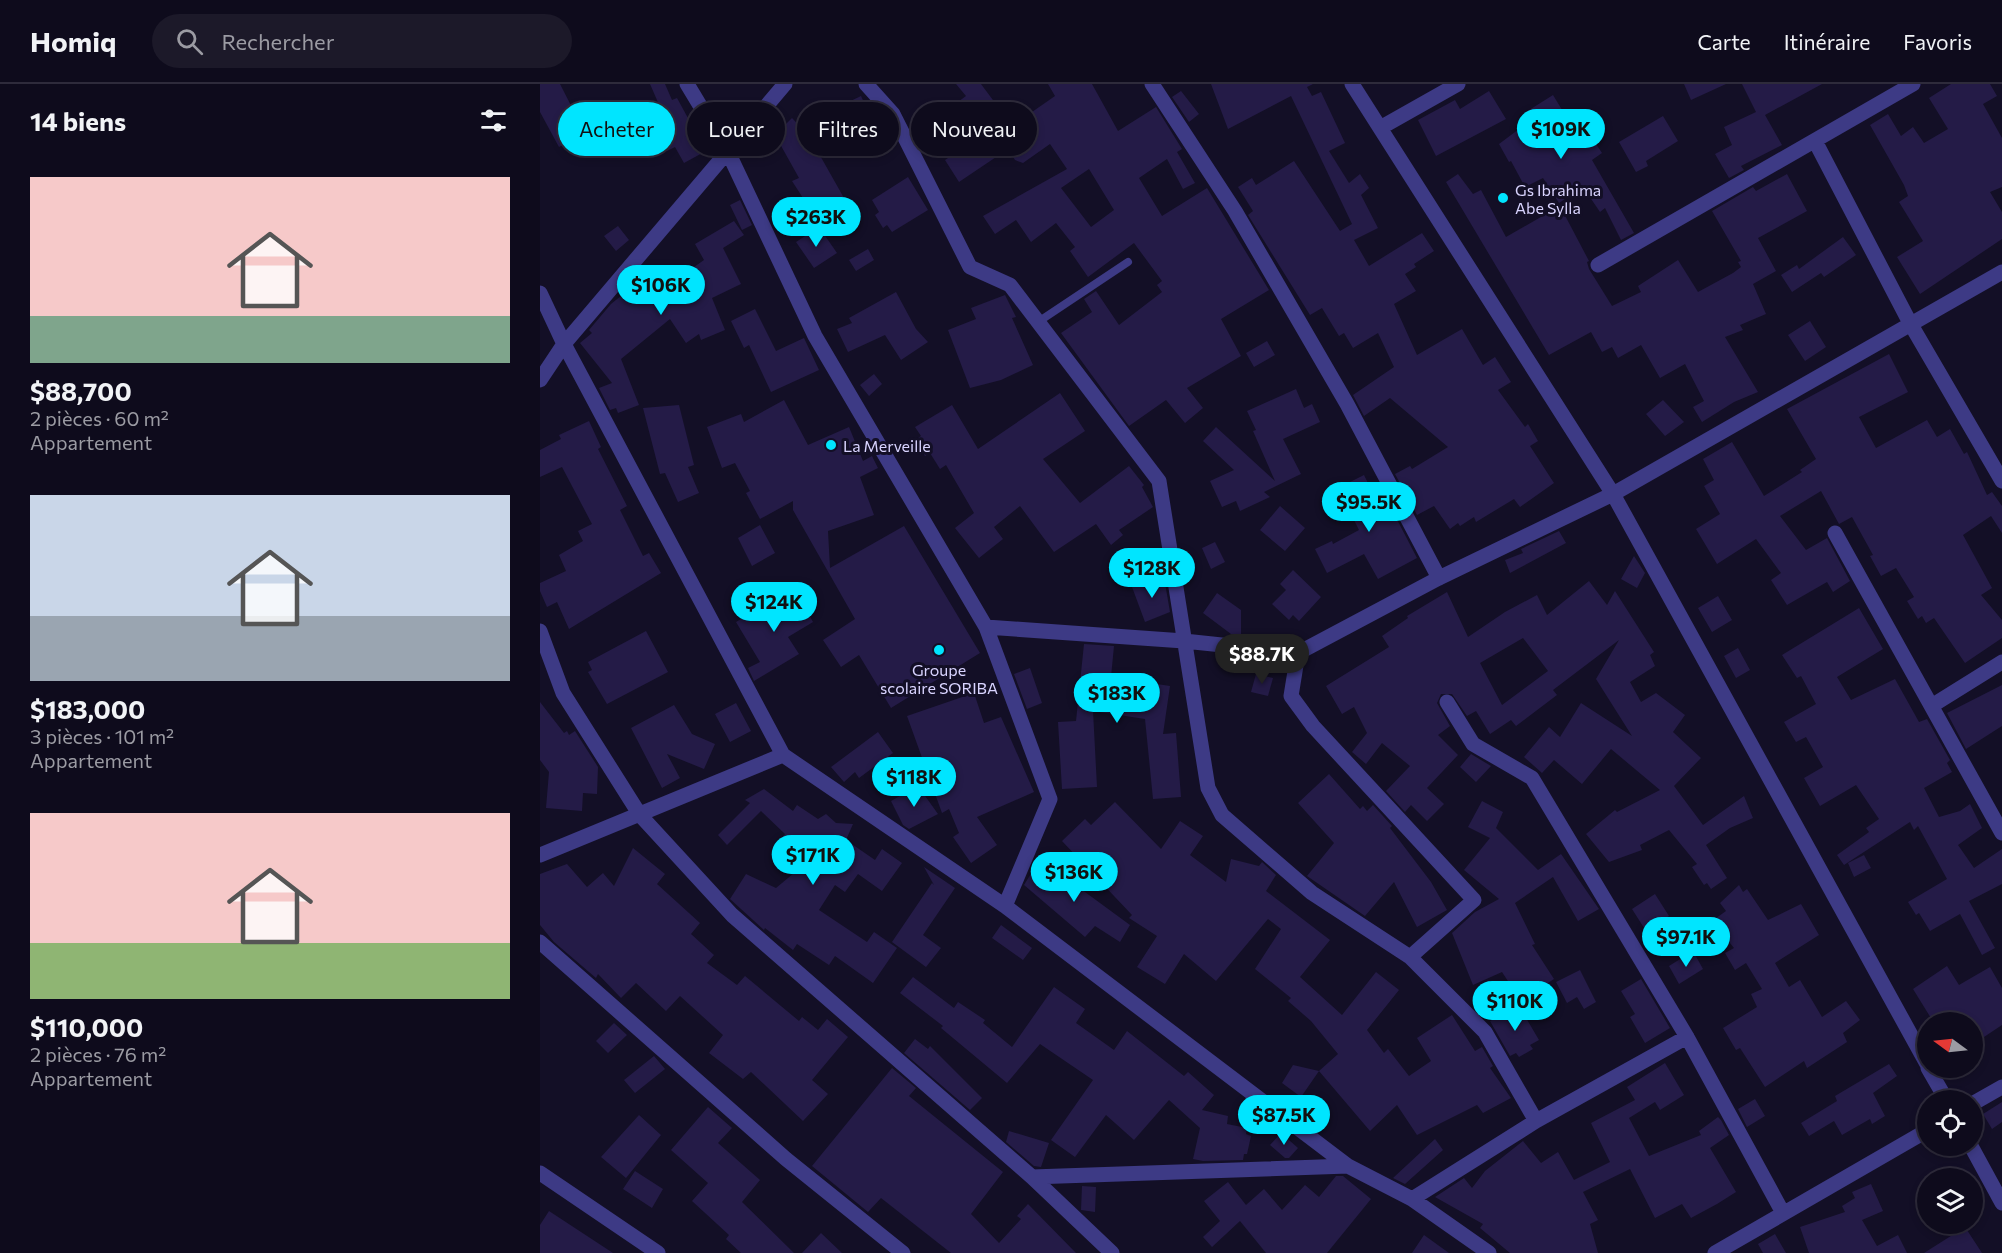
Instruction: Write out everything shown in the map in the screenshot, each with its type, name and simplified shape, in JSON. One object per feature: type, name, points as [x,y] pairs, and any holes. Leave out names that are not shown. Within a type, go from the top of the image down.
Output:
[{"type":"street","points":[[687,84],[698,102]]},
{"type":"street","points":[[770,102],[785,84]]},
{"type":"street","points":[[866,84],[893,114],[970,267],[1010,285],[1159,481],[1208,788],[1222,815],[1312,893],[1410,957],[1485,1032],[1536,1121]]},
{"type":"street","points":[[1152,84],[1235,211],[1347,404],[1439,578]]},
{"type":"street","points":[[1352,84],[1613,494],[1917,1047]]},
{"type":"street","points":[[1380,128],[1458,84]]},
{"type":"street","points":[[1599,265],[1913,84]]},
{"type":"street","points":[[1815,141],[1910,323],[2002,482]]},
{"type":"street","points":[[540,380],[564,344],[725,156]]},
{"type":"street","points":[[730,156],[815,336],[986,627],[1050,799],[1005,906]]},
{"type":"street","points":[[986,627],[1184,641],[1298,653],[1439,578],[1613,494],[2002,272]]},
{"type":"street","points":[[540,293],[564,344],[783,755],[1005,906],[1348,1166],[1413,1199],[1490,1253]]},
{"type":"street","points":[[1835,533],[1933,705],[2002,833]]},
{"type":"street","points":[[540,631],[563,693],[640,815],[732,915],[1032,1177],[1112,1253]]},
{"type":"street","points":[[1298,653],[1291,696],[1313,726],[1474,900],[1410,957]]},
{"type":"street","points":[[1933,705],[2002,662]]},
{"type":"street","points":[[1447,702],[1473,744],[1532,778],[1687,1037],[1783,1213]]},
{"type":"street","points":[[540,855],[783,755]]},
{"type":"street","points":[[540,942],[777,1151],[903,1253]]},
{"type":"street","points":[[1413,1199],[1536,1121],[1687,1037]]},
{"type":"street","points":[[1983,1098],[2002,1087]]},
{"type":"street","points":[[1715,1253],[1917,1136]]},
{"type":"street","points":[[1976,1156],[2002,1203]]},
{"type":"street","points":[[1032,1177],[1348,1166]]},
{"type":"street","points":[[540,1173],[658,1253]]},
{"type":"lane","points":[[1038,322],[1128,262]]},
{"type":"building","points":[[540,84],[560,84],[569,102],[558,102],[558,145],[540,112]]},
{"type":"building","points":[[650,84],[665,84],[672,100],[677,98],[687,116],[687,156],[697,156],[684,163],[675,147],[675,102],[658,102]]},
{"type":"building","points":[[956,84],[981,84],[994,102],[958,102],[966,96]]},
{"type":"building","points":[[1048,84],[1092,84],[1118,131],[1156,107],[1182,149],[1177,152],[1195,183],[1183,189],[1167,159],[1139,178],[1162,216],[1207,188],[1269,290],[1221,319],[1241,356],[1187,388],[1203,408],[1185,423],[1166,400],[1129,426],[1061,333],[1092,312],[1084,299],[1096,291],[1119,325],[1162,292],[1157,285],[1162,281],[1134,243],[1088,277],[1070,251],[1075,247],[1056,223],[1031,242],[1016,220],[995,234],[983,216],[1067,169],[1050,144],[1037,153],[1037,109],[1055,96]],"holes":[[[1089,169],[1114,210],[1091,227],[1061,188]]]},
{"type":"building","points":[[1211,84],[1313,84],[1307,87],[1312,96],[1321,92],[1345,143],[1329,151],[1349,183],[1360,174],[1369,188],[1361,195],[1378,228],[1354,240],[1369,266],[1422,233],[1434,251],[1414,264],[1416,267],[1405,274],[1416,291],[1394,304],[1417,355],[1462,329],[1483,365],[1495,357],[1511,382],[1498,390],[1525,427],[1528,424],[1538,441],[1530,446],[1554,483],[1520,507],[1514,499],[1476,522],[1474,517],[1450,529],[1434,506],[1417,515],[1395,474],[1410,466],[1412,469],[1448,447],[1390,398],[1364,416],[1353,395],[1394,367],[1378,333],[1353,348],[1344,333],[1339,336],[1322,308],[1310,315],[1248,215],[1253,211],[1238,187],[1252,178],[1256,185],[1294,161],[1340,231],[1352,224],[1291,96],[1228,129]]},
{"type":"building","points":[[1684,84],[1726,84],[1691,100]]},
{"type":"building","points":[[1742,84],[1822,84],[1765,115],[1782,145],[1741,166],[1744,170],[1729,178],[1715,154],[1732,145],[1724,127],[1756,112]]},
{"type":"building","points":[[1951,84],[1990,84],[1997,96],[1983,104],[2002,138],[2002,187],[1990,192],[2002,212],[2002,239],[1920,294],[1897,257],[1923,241],[1899,202],[1908,196],[1904,185],[1870,125],[1888,114],[1901,136],[1913,127],[1924,143],[1948,129],[1929,98]]},
{"type":"building","points":[[1181,91],[1199,114],[1189,122],[1172,97]]},
{"type":"building","points":[[1489,91],[1506,119],[1436,156],[1418,120],[1455,100],[1460,109]]},
{"type":"building","points":[[1553,95],[1581,141],[1590,135],[1602,153],[1592,160],[1634,233],[1621,240],[1605,208],[1600,212],[1583,187],[1559,203],[1543,178],[1525,187],[1499,144],[1531,120],[1526,112]]},
{"type":"building","points":[[861,96],[864,102],[848,102]]},
{"type":"building","points":[[1663,116],[1678,141],[1646,161],[1648,166],[1636,172],[1619,142]]},
{"type":"building","points":[[792,118],[797,123],[797,156],[820,156],[844,198],[814,215],[792,181],[799,178],[785,153],[785,125]]},
{"type":"building","points":[[951,156],[998,156],[959,182],[945,160]]},
{"type":"building","points":[[1012,156],[1033,156],[1023,163],[1015,160]]},
{"type":"building","points":[[1458,174],[1473,194],[1481,190],[1506,237],[1560,206],[1589,261],[1587,262],[1589,269],[1612,306],[1641,292],[1638,286],[1678,260],[1698,292],[1741,267],[1738,262],[1741,261],[1712,211],[1753,187],[1756,191],[1787,174],[1807,211],[1758,238],[1776,271],[1753,284],[1766,314],[1740,325],[1743,330],[1725,337],[1758,392],[1734,402],[1702,422],[1693,407],[1704,401],[1685,364],[1660,378],[1641,345],[1618,358],[1612,347],[1602,352],[1591,332],[1549,355],[1446,182]]},
{"type":"building","points":[[908,177],[928,210],[892,232],[887,225],[883,228],[875,215],[879,212],[872,200]]},
{"type":"building","points":[[740,200],[752,225],[742,230],[730,205]]},
{"type":"building","points":[[734,221],[744,235],[723,248],[741,284],[712,298],[725,330],[701,340],[699,334],[686,343],[670,319],[621,359],[639,405],[618,413],[616,408],[610,410],[599,388],[612,383],[580,343],[592,333],[589,330],[611,304],[648,274],[670,302],[702,280],[694,267],[704,260],[695,244]]},
{"type":"building","points":[[618,226],[629,240],[616,251],[604,236]]},
{"type":"building","points":[[819,227],[837,253],[814,268],[796,242]]},
{"type":"building","points":[[1843,237],[1856,255],[1824,277],[1821,273],[1792,292],[1781,275],[1797,265],[1799,269]]},
{"type":"building","points":[[868,249],[874,260],[856,271],[849,260]]},
{"type":"building","points":[[896,292],[916,329],[928,342],[901,360],[885,335],[848,352],[837,329],[852,323],[849,318]]},
{"type":"building","points":[[1005,295],[1016,317],[1012,318],[1033,365],[1001,380],[970,388],[948,330],[976,319],[971,308]]},
{"type":"building","points":[[755,309],[776,351],[804,338],[819,370],[771,392],[749,345],[744,348],[731,321]]},
{"type":"building","points":[[1810,321],[1826,347],[1805,361],[1788,335]]},
{"type":"building","points":[[1267,341],[1275,355],[1254,367],[1246,353]]},
{"type":"building","points":[[1889,354],[1908,392],[1859,417],[1876,448],[1927,420],[1937,437],[1950,429],[1964,454],[1967,452],[1987,495],[1992,492],[2002,506],[2002,533],[1991,516],[1963,535],[1992,588],[1981,595],[2002,620],[2002,638],[1965,663],[1934,618],[1926,623],[1922,616],[1918,619],[1907,601],[1914,597],[1896,568],[1881,576],[1870,556],[1873,555],[1852,517],[1839,524],[1821,491],[1780,516],[1806,550],[1827,538],[1850,581],[1833,592],[1827,582],[1787,605],[1771,580],[1781,573],[1756,539],[1717,564],[1696,529],[1720,514],[1704,486],[1714,480],[1703,459],[1732,442],[1764,496],[1802,472],[1800,470],[1816,459],[1787,409]]},
{"type":"building","points":[[874,374],[882,384],[869,396],[860,385]]},
{"type":"building","points":[[1296,389],[1304,408],[1312,404],[1320,422],[1283,439],[1301,474],[1264,492],[1270,497],[1240,511],[1236,501],[1222,507],[1210,481],[1234,470],[1203,441],[1216,427],[1275,481],[1253,431],[1256,430],[1247,411]]},
{"type":"building","points":[[1060,393],[1085,431],[1043,459],[1080,503],[1129,466],[1144,485],[1142,487],[1153,507],[1119,530],[1123,535],[1111,545],[1096,524],[1054,552],[1020,506],[994,527],[1003,539],[979,558],[955,528],[974,513],[946,465],[940,469],[930,453],[925,456],[915,440],[921,436],[915,427],[952,405],[978,449]]},
{"type":"building","points":[[784,400],[808,445],[849,427],[863,461],[872,456],[878,468],[860,477],[874,515],[828,531],[830,568],[904,526],[980,653],[891,708],[859,655],[841,667],[823,640],[855,619],[793,510],[793,501],[760,519],[746,493],[750,491],[735,463],[722,468],[707,427],[741,414],[744,422]]},
{"type":"building","points":[[1663,400],[1684,422],[1665,436],[1646,414]]},
{"type":"building","points":[[679,405],[694,465],[688,467],[699,493],[678,502],[665,473],[660,474],[643,408]]},
{"type":"building","points":[[589,421],[601,447],[598,449],[627,506],[620,510],[643,556],[649,553],[661,573],[569,629],[557,602],[547,607],[540,591],[540,583],[566,571],[559,555],[583,541],[578,531],[592,524],[562,467],[540,477],[540,450],[561,439],[559,435]]},
{"type":"building","points":[[1364,475],[1370,487],[1378,483],[1417,558],[1378,579],[1364,554],[1327,573],[1315,549],[1332,541],[1333,544],[1359,530],[1338,488]]},
{"type":"building","points":[[1280,506],[1305,528],[1285,551],[1260,530]]},
{"type":"building","points":[[760,525],[775,553],[752,566],[738,538]]},
{"type":"building","points":[[1559,531],[1566,543],[1510,573],[1505,560],[1523,553],[1521,549]]},
{"type":"building","points":[[1215,542],[1225,562],[1211,569],[1202,548]]},
{"type":"building","points":[[1634,556],[1645,573],[1637,588],[1621,579]]},
{"type":"building","points":[[1293,570],[1321,597],[1299,621],[1293,615],[1289,620],[1272,604],[1286,590],[1280,584]]},
{"type":"building","points":[[1159,577],[1162,584],[1165,583],[1170,612],[1145,622],[1132,587]]},
{"type":"building","points":[[1589,581],[1607,605],[1615,591],[1654,652],[1650,655],[1655,666],[1630,682],[1641,702],[1656,693],[1685,715],[1673,732],[1701,758],[1674,786],[1703,825],[1744,796],[1753,818],[1730,828],[1706,845],[1727,878],[1711,889],[1707,883],[1704,885],[1692,867],[1697,864],[1669,830],[1640,845],[1642,850],[1609,862],[1586,834],[1615,810],[1617,812],[1660,790],[1611,749],[1582,784],[1554,760],[1542,773],[1524,757],[1549,727],[1560,737],[1581,703],[1632,736],[1596,679],[1619,640],[1553,690],[1557,695],[1516,726],[1511,720],[1490,734],[1476,711],[1467,716],[1452,694],[1441,694],[1437,703],[1450,726],[1438,735],[1458,755],[1427,788],[1444,804],[1427,821],[1411,805],[1405,812],[1386,791],[1410,766],[1382,743],[1366,764],[1352,752],[1367,733],[1354,707],[1342,714],[1326,686],[1389,647],[1382,636],[1408,618],[1407,616],[1447,592],[1468,637],[1505,612],[1537,595],[1547,615]],"holes":[[[1523,638],[1548,671],[1502,705],[1480,663]]]},
{"type":"building","points":[[1217,593],[1241,610],[1241,637],[1235,637],[1203,613]]},
{"type":"building","points":[[1718,596],[1732,620],[1712,632],[1698,608]]},
{"type":"building","points":[[800,598],[813,622],[788,637],[799,654],[754,681],[748,668],[760,662],[736,622],[774,599]]},
{"type":"building","points":[[1859,608],[1883,649],[1837,677],[1851,700],[1895,679],[1919,722],[1927,719],[1950,760],[1947,763],[1952,772],[1924,788],[1939,817],[1960,811],[1970,804],[1982,828],[1958,845],[1974,868],[2002,849],[2002,884],[1969,901],[1995,948],[1982,955],[1960,914],[1930,931],[1919,913],[1916,915],[1908,902],[1947,879],[1918,826],[1914,830],[1910,822],[1844,865],[1837,855],[1869,832],[1866,828],[1879,819],[1856,785],[1820,806],[1804,778],[1823,767],[1806,737],[1796,742],[1784,722],[1816,704],[1801,676],[1797,678],[1782,655]]},
{"type":"building","points":[[646,631],[668,672],[607,704],[588,672],[592,670],[588,662]]},
{"type":"building","points":[[1084,644],[1114,646],[1111,677],[1170,686],[1163,734],[1176,733],[1181,797],[1153,799],[1145,719],[1093,711],[1097,787],[1062,789],[1058,722],[1076,721]]},
{"type":"building","points":[[1738,648],[1750,670],[1736,678],[1724,656]]},
{"type":"building","points":[[1030,668],[1042,703],[1027,709],[1014,674]]},
{"type":"building","points":[[1256,674],[1273,678],[1268,696],[1251,692]]},
{"type":"building","points":[[2002,685],[2002,726],[1966,749],[1947,713]]},
{"type":"building","points":[[974,693],[984,723],[1001,717],[1034,792],[977,817],[997,845],[971,863],[953,837],[959,833],[949,809],[942,813],[907,716]]},
{"type":"building","points":[[540,702],[564,733],[567,731],[569,735],[575,731],[598,767],[597,794],[583,793],[582,811],[546,808],[549,772],[540,760]]},
{"type":"building","points":[[736,703],[751,731],[730,742],[715,714]]},
{"type":"building","points":[[674,705],[692,734],[715,744],[704,769],[667,754],[680,778],[662,788],[631,728]]},
{"type":"building","points":[[878,732],[893,753],[859,778],[855,772],[844,782],[831,767]]},
{"type":"building","points":[[1471,754],[1491,766],[1476,782],[1460,767]]},
{"type":"building","points":[[1329,774],[1360,809],[1363,806],[1367,811],[1373,805],[1392,826],[1390,828],[1431,882],[1447,910],[1417,927],[1394,882],[1365,916],[1307,876],[1334,843],[1298,803]]},
{"type":"building","points":[[918,786],[938,814],[909,829],[903,825],[891,801]]},
{"type":"building","points":[[764,789],[793,811],[797,805],[818,819],[826,814],[836,823],[853,824],[846,840],[875,860],[882,849],[902,863],[882,891],[858,874],[845,892],[835,885],[819,910],[867,942],[874,932],[897,948],[873,983],[835,956],[829,965],[797,944],[793,950],[765,928],[764,930],[730,899],[746,874],[776,888],[800,868],[782,856],[790,844],[782,838],[785,834],[761,811],[727,845],[718,835],[750,803],[745,800]]},
{"type":"building","points":[[1482,801],[1503,812],[1496,828],[1538,870],[1561,854],[1599,909],[1578,921],[1553,877],[1515,903],[1535,944],[1532,945],[1554,979],[1521,1001],[1502,972],[1473,985],[1452,933],[1475,912],[1499,899],[1464,870],[1490,838],[1468,827]]},
{"type":"building","points":[[1115,802],[1161,849],[1180,821],[1203,836],[1190,855],[1226,882],[1231,859],[1259,866],[1262,862],[1276,875],[1266,891],[1330,940],[1300,977],[1342,1015],[1376,972],[1399,990],[1367,1030],[1384,1053],[1388,1049],[1409,1076],[1431,1061],[1417,1038],[1452,1015],[1475,1051],[1482,1047],[1493,1066],[1490,1068],[1511,1098],[1483,1113],[1477,1105],[1417,1135],[1397,1105],[1370,1131],[1319,1071],[1338,1054],[1311,1021],[1288,1001],[1291,998],[1255,969],[1281,929],[1268,919],[1216,981],[1184,954],[1165,984],[1137,967],[1157,936],[1129,918],[1132,915],[1062,841],[1085,819],[1091,825]]},
{"type":"building","points":[[633,848],[665,874],[657,884],[700,923],[691,934],[714,955],[707,963],[737,985],[745,976],[799,1021],[802,1017],[818,1030],[827,1019],[848,1037],[812,1080],[828,1094],[803,1121],[751,1072],[743,1079],[709,1053],[723,1035],[680,996],[666,1011],[636,983],[621,998],[598,974],[596,978],[554,942],[540,925],[540,874],[567,864],[587,887],[603,873],[614,886]]},
{"type":"building","points":[[1864,855],[1871,868],[1854,877],[1848,863]]},
{"type":"building","points":[[1040,859],[1130,925],[1120,942],[1095,926],[1085,937],[1024,885]]},
{"type":"building","points":[[924,867],[955,888],[923,935],[941,948],[926,967],[892,942],[932,883],[934,885]]},
{"type":"building","points":[[1739,885],[1743,892],[1747,889],[1768,920],[1801,904],[1819,935],[1775,963],[1789,987],[1800,980],[1822,1017],[1846,1001],[1860,1020],[1843,1033],[1847,1042],[1807,1068],[1804,1061],[1765,1087],[1740,1048],[1736,1050],[1723,1028],[1757,1007],[1751,994],[1762,989],[1746,963],[1735,970],[1725,953],[1734,948],[1712,921],[1726,911],[1720,903]]},
{"type":"building","points":[[1655,894],[1669,916],[1646,931],[1632,909]]},
{"type":"building","points":[[1001,925],[1032,948],[1023,960],[992,938]]},
{"type":"building","points":[[1693,951],[1703,969],[1679,984],[1669,966]]},
{"type":"building","points":[[1947,966],[1959,985],[1990,967],[2002,988],[2002,1025],[1983,1038],[1983,1012],[1927,1012],[1913,989]]},
{"type":"building","points":[[1580,970],[1596,1002],[1584,1009],[1577,997],[1567,1003],[1556,982]]},
{"type":"building","points":[[913,977],[954,1008],[958,1002],[985,1020],[983,1023],[1012,1047],[1054,987],[1085,1009],[1076,1023],[1114,1050],[1127,1031],[1184,1076],[1188,1072],[1214,1095],[1202,1110],[1228,1116],[1227,1124],[1247,1128],[1246,1134],[1251,1136],[1247,1154],[1244,1154],[1243,1160],[1193,1159],[1200,1128],[1169,1100],[1134,1140],[1106,1115],[1075,1157],[1051,1140],[1093,1080],[1040,1044],[1007,1083],[941,1028],[943,1026],[900,993]]},
{"type":"building","points":[[1641,979],[1670,1028],[1645,1043],[1630,1017],[1635,1014],[1621,991]]},
{"type":"building","points":[[1519,1006],[1539,1040],[1530,1045],[1533,1049],[1519,1057],[1516,1053],[1510,1056],[1490,1021]]},
{"type":"building","points":[[614,1023],[627,1035],[608,1053],[596,1041]]},
{"type":"building","points":[[915,1039],[928,1049],[930,1046],[982,1098],[970,1110],[904,1053]]},
{"type":"building","points":[[654,1056],[665,1069],[635,1093],[624,1080]]},
{"type":"building","points":[[1665,1063],[1684,1095],[1660,1110],[1655,1102],[1629,1118],[1649,1156],[1701,1135],[1699,1131],[1718,1117],[1729,1135],[1710,1148],[1736,1192],[1717,1204],[1691,1218],[1682,1204],[1655,1218],[1630,1169],[1583,1192],[1598,1220],[1590,1224],[1598,1253],[1510,1253],[1480,1228],[1483,1224],[1435,1197],[1464,1178],[1472,1188],[1485,1171],[1523,1141],[1541,1163],[1558,1152],[1574,1180],[1610,1162],[1591,1123],[1635,1100],[1627,1087]]},
{"type":"building","points":[[1889,1064],[1897,1076],[1873,1093],[1885,1116],[1872,1124],[1870,1119],[1842,1135],[1834,1121],[1809,1136],[1801,1123],[1837,1101],[1835,1096]]},
{"type":"building","points":[[1293,1065],[1319,1071],[1301,1097],[1282,1083]]},
{"type":"building","points":[[892,1068],[916,1088],[909,1096],[1003,1172],[971,1214],[999,1243],[1021,1219],[1017,1216],[1028,1204],[1076,1253],[951,1253],[881,1198],[868,1212],[812,1166]]},
{"type":"building","points":[[1755,1099],[1765,1116],[1747,1127],[1738,1109]]},
{"type":"building","points":[[2002,1102],[2002,1122],[1992,1129],[1983,1114]]},
{"type":"building","points":[[708,1107],[732,1128],[718,1143],[760,1180],[742,1202],[794,1253],[741,1253],[726,1239],[729,1235],[692,1201],[708,1183],[671,1150]]},
{"type":"building","points":[[639,1115],[661,1135],[626,1178],[601,1157]]},
{"type":"building","points":[[1009,1131],[1049,1143],[1041,1167],[1034,1166],[1006,1142]]},
{"type":"building","points":[[1281,1133],[1298,1148],[1289,1158],[1285,1158],[1270,1145]]},
{"type":"building","points":[[1435,1139],[1443,1150],[1405,1184],[1393,1178]]},
{"type":"building","points":[[635,1171],[663,1189],[652,1208],[623,1189]]},
{"type":"building","points":[[1336,1176],[1343,1176],[1371,1199],[1327,1253],[1266,1253],[1240,1221],[1212,1247],[1203,1237],[1220,1221],[1204,1201],[1228,1182],[1246,1205],[1264,1189],[1282,1210],[1305,1185],[1319,1197]]},
{"type":"building","points":[[1871,1184],[1883,1211],[1862,1220],[1877,1246],[1898,1235],[1907,1253],[1809,1253],[1800,1227],[1845,1212],[1842,1206],[1855,1198],[1852,1192]]},
{"type":"building","points":[[1082,1186],[1096,1187],[1095,1212],[1081,1210]]},
{"type":"building","points":[[549,1211],[613,1253],[540,1253],[540,1225]]},
{"type":"building","points":[[821,1233],[842,1253],[802,1253]]},
{"type":"building","points":[[1775,1234],[1786,1253],[1763,1253],[1758,1244]]},
{"type":"building","points":[[1954,1234],[1970,1234],[1982,1253],[1924,1253]]},
{"type":"building","points":[[1424,1235],[1449,1253],[1412,1253]]},
{"type":"place","name":"Gs Ibrahima Abe Sylla","points":[[1503,198]]},
{"type":"place","name":"La Merveille","points":[[831,445]]},
{"type":"place","name":"Groupe scolaire SORIBA","points":[[939,650]]}]
